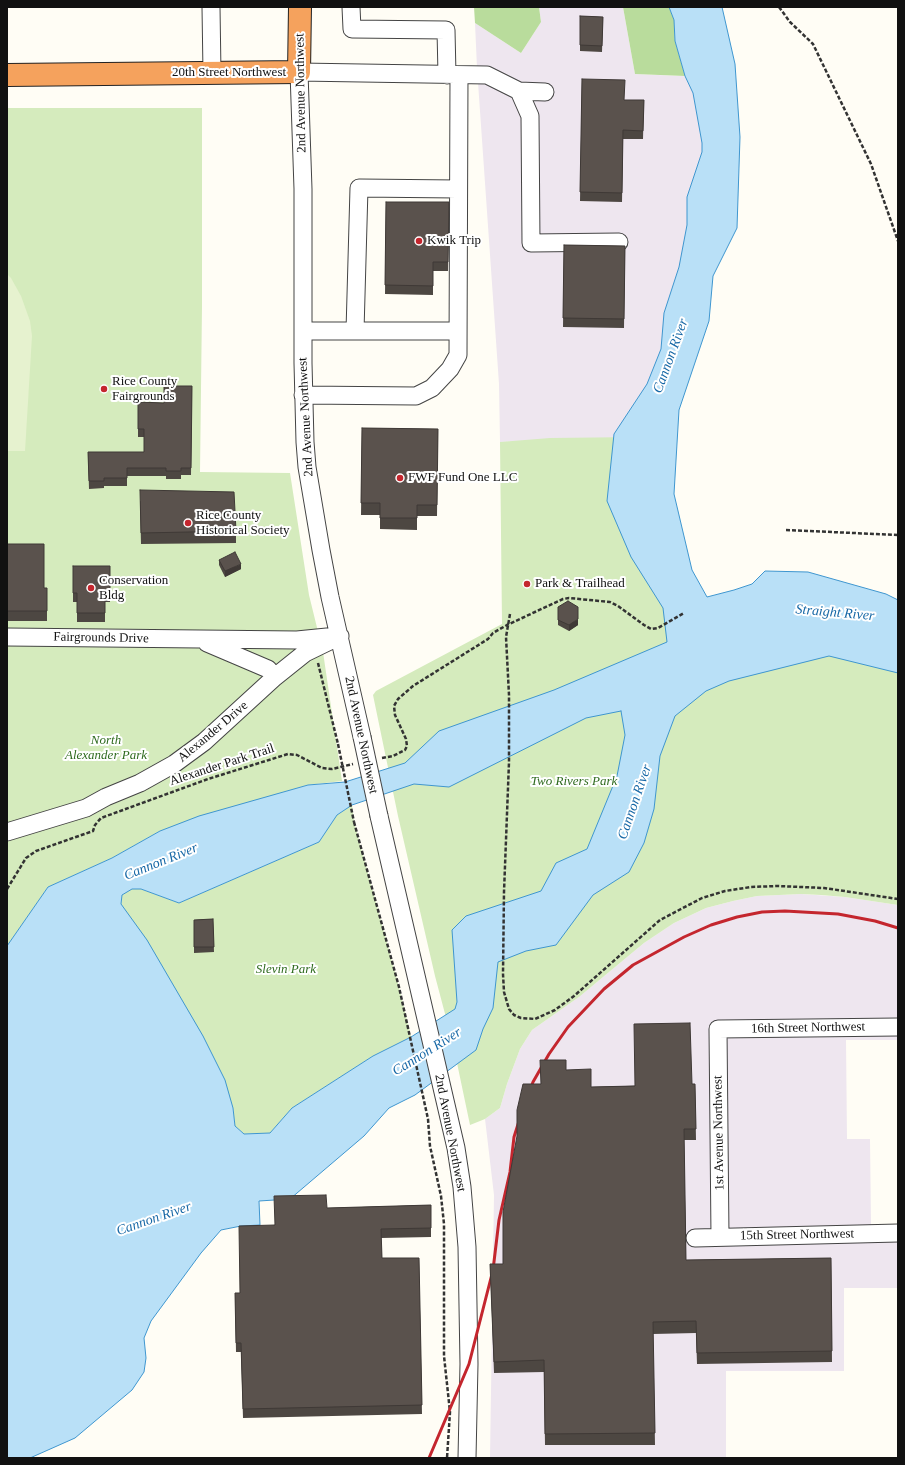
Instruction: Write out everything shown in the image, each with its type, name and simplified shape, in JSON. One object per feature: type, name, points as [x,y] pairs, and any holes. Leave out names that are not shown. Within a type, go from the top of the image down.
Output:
[{"type":"highway","name":"2nd Avenue Northwest","points":[[299,72],[300,7]]},
{"type":"highway","name":"20th Street Northwest","points":[[7,75],[299,72]]},
{"type":"street","points":[[211,7],[212,73]]},
{"type":"street","points":[[304,394],[416,396],[432,388],[450,369],[458,355],[458,189],[453,75],[446,30],[352,29],[351,7]]},
{"type":"street","name":"20th Street Northwest","points":[[299,72],[486,76],[519,91]]},
{"type":"street","name":"2nd Avenue Northwest","points":[[299,72],[303,189],[303,331],[305,442],[307,467],[330,598],[340,636],[378,816],[419,984],[456,1148],[462,1187],[467,1246],[469,1364],[467,1458]]},
{"type":"street","points":[[546,92],[519,91],[530,116],[530,243],[619,242]]},
{"type":"street","points":[[355,331],[359,188],[458,189]]},
{"type":"street","points":[[303,331],[458,331]]},
{"type":"street","name":"Fairgrounds Drive","points":[[7,637],[297,640],[340,636]]},
{"type":"street","name":"Alexander Drive","points":[[7,832],[86,808],[140,783],[174,764],[204,742],[275,677],[305,653],[340,636]]},
{"type":"street","name":"Fairgrounds Drive","points":[[196,639],[220,647],[268,669],[275,677]]},
{"type":"street","name":"16th Street Northwest","points":[[718,1029],[898,1026]]},
{"type":"street","name":"1st Avenue Northwest","points":[[718,1029],[720,1237]]},
{"type":"street","name":"15th Street Northwest","points":[[695,1238],[898,1233]]},
{"type":"path","points":[[778,7],[790,22],[813,44],[871,164],[898,241]]},
{"type":"path","points":[[786,530],[898,535]]},
{"type":"path","points":[[378,759],[393,756],[405,750],[406,739],[395,715],[394,706],[398,699],[413,686],[488,639],[493,633],[507,625],[563,599],[569,598],[610,602],[651,629],[658,628],[684,613]]},
{"type":"path","points":[[510,614],[506,637],[509,695],[509,762],[504,892],[504,992],[509,1009],[514,1015],[521,1018],[535,1019],[555,1010],[574,996],[660,920],[702,898],[732,890],[751,887],[778,886],[824,888],[898,899]]},
{"type":"path","points":[[318,663],[338,744],[354,822],[399,987],[428,1119],[430,1146],[441,1196],[444,1224],[444,1356],[450,1412],[447,1458]]},
{"type":"path","name":"Alexander Park Trail","points":[[7,888],[26,858],[36,851],[93,831],[95,825],[101,818],[208,779],[288,754],[297,755],[322,768],[332,768],[356,763]]},
{"type":"shaded area","points":[[539,7],[623,7],[635,74],[703,77],[707,192],[639,437],[500,442],[499,384],[475,23],[521,53],[541,22]]},
{"type":"shaded area","points":[[801,894],[845,897],[898,905],[898,1040],[846,1040],[847,1139],[870,1139],[871,1224],[898,1224],[898,1288],[844,1288],[844,1371],[726,1371],[726,1458],[490,1458],[494,1195],[485,1119],[500,1108],[520,1049],[532,1030],[579,997],[644,943],[674,923],[706,908],[733,901],[757,896]]},
{"type":"green space","points":[[474,7],[539,7],[541,22],[521,53],[475,23]]},
{"type":"green space","points":[[623,7],[669,7],[674,20],[675,41],[685,76],[635,74]]},
{"type":"green space","name":"Rice County Fairgrounds","points":[[7,108],[202,108],[200,472],[290,473],[309,595],[323,652],[342,781],[308,785],[160,831],[112,858],[48,887],[7,946]]},
{"type":"green space","points":[[7,274],[11,278],[21,296],[30,321],[32,336],[25,451],[7,451]]},
{"type":"green space","name":"Two Rivers Park","points":[[639,437],[704,633],[898,622],[898,905],[821,895],[801,894],[757,896],[706,908],[674,923],[644,943],[579,997],[532,1030],[520,1049],[500,1108],[485,1119],[470,1125],[453,1044],[435,976],[398,816],[373,695],[376,691],[502,624],[500,442],[550,438]]},
{"type":"green space","name":"Slevin Park","points":[[352,805],[354,822],[399,987],[411,1037],[373,1056],[292,1108],[270,1133],[244,1134],[235,1126],[233,1108],[121,904],[122,895],[132,888],[141,889],[179,903],[319,842],[337,815]]},
{"type":"water","points":[[669,7],[722,7],[735,64],[740,137],[737,228],[713,276],[709,321],[679,410],[674,494],[692,570],[707,597],[752,584],[765,571],[808,572],[886,594],[898,600],[898,673],[829,656],[729,681],[706,691],[675,716],[660,756],[654,809],[644,843],[629,872],[593,895],[556,945],[526,951],[498,962],[493,1008],[483,1029],[476,1050],[415,1095],[389,1108],[364,1136],[290,1199],[259,1201],[260,1225],[241,1226],[221,1230],[201,1253],[151,1321],[144,1338],[146,1358],[144,1372],[132,1390],[75,1438],[30,1458],[7,1458],[7,946],[48,887],[112,858],[160,831],[199,816],[308,785],[345,782],[405,763],[439,731],[554,690],[667,642],[663,608],[631,557],[607,501],[614,434],[647,384],[661,349],[664,313],[679,267],[687,225],[687,197],[702,152],[702,143],[693,93],[685,76],[675,41],[674,20]],"holes":[[[621,711],[625,735],[617,776],[587,849],[556,863],[541,891],[466,916],[452,930],[457,1002],[455,1009],[411,1037],[373,1056],[292,1108],[270,1133],[244,1134],[235,1126],[233,1108],[225,1080],[203,1036],[147,940],[121,904],[122,895],[132,889],[141,889],[179,903],[319,842],[337,815],[352,805],[414,784],[449,787],[586,718]]]},
{"type":"building","points":[[580,16],[603,17],[602,46],[580,45]]},
{"type":"building","points":[[582,79],[625,80],[624,100],[644,100],[643,131],[623,130],[622,193],[580,192]]},
{"type":"building","name":"Kwik Trip","points":[[386,202],[449,202],[448,262],[433,262],[433,286],[385,285]]},
{"type":"building","points":[[564,245],[625,246],[624,319],[563,318]]},
{"type":"building","points":[[164,386],[192,386],[191,468],[181,468],[181,471],[166,471],[166,468],[127,468],[127,478],[104,478],[104,481],[89,481],[88,452],[144,452],[144,429],[138,429],[138,402],[164,403]]},
{"type":"building","name":"FWF Fund One LLC","points":[[362,428],[438,429],[437,505],[417,505],[417,518],[380,518],[380,503],[361,503]]},
{"type":"building","name":"Rice County Historical Society","points":[[140,490],[234,492],[236,531],[141,533]]},
{"type":"building","points":[[7,544],[44,544],[44,588],[47,588],[47,611],[7,611]]},
{"type":"building","points":[[235,552],[241,564],[225,571],[219,560]]},
{"type":"building","name":"Conservation Bldg","points":[[73,566],[110,566],[110,593],[105,593],[105,613],[77,613],[77,593],[73,593]]},
{"type":"building","points":[[568,601],[578,607],[578,619],[569,625],[558,620],[558,607]]},
{"type":"building","points":[[213,919],[214,947],[194,947],[194,920]]},
{"type":"building","points":[[690,1023],[692,1084],[695,1084],[696,1129],[684,1129],[686,1260],[831,1258],[832,1351],[697,1353],[696,1321],[653,1322],[655,1433],[545,1434],[544,1360],[494,1362],[490,1264],[503,1264],[503,1212],[517,1136],[517,1110],[523,1084],[541,1084],[540,1060],[566,1060],[566,1070],[591,1069],[591,1087],[635,1086],[634,1024]]},
{"type":"building","points":[[326,1195],[327,1208],[431,1205],[431,1228],[381,1229],[382,1258],[419,1258],[422,1405],[243,1409],[241,1343],[236,1343],[235,1293],[240,1293],[239,1226],[275,1225],[274,1196]]},
{"type":"railway","points":[[528,1095],[533,1082],[549,1054],[568,1027],[604,989],[633,965],[684,937],[711,925],[737,917],[762,912],[785,911],[838,914],[875,921],[898,928]]},
{"type":"railway","points":[[429,1458],[469,1364],[493,1270],[499,1220],[510,1172],[514,1137],[520,1118]]},
{"type":"place","name":"Kwik Trip","points":[[419,241]]},
{"type":"place","name":"Rice County Fairgrounds","points":[[104,389]]},
{"type":"place","name":"FWF Fund One LLC","points":[[400,478]]},
{"type":"place","name":"Rice County Historical Society","points":[[188,523]]},
{"type":"place","name":"Park & Trailhead","points":[[527,584]]},
{"type":"place","name":"Conservation Bldg","points":[[91,588]]},
{"type":"water label","name":"Cannon River","points":[[671,356]]},
{"type":"water label","name":"Straight River","points":[[835,613]]},
{"type":"water label","name":"Cannon River","points":[[635,802]]},
{"type":"water label","name":"Cannon River","points":[[161,862]]},
{"type":"water label","name":"Cannon River","points":[[427,1052]]},
{"type":"water label","name":"Cannon River","points":[[154,1219]]},
{"type":"park label","name":"North Alexander Park","points":[[106,748]]}]
